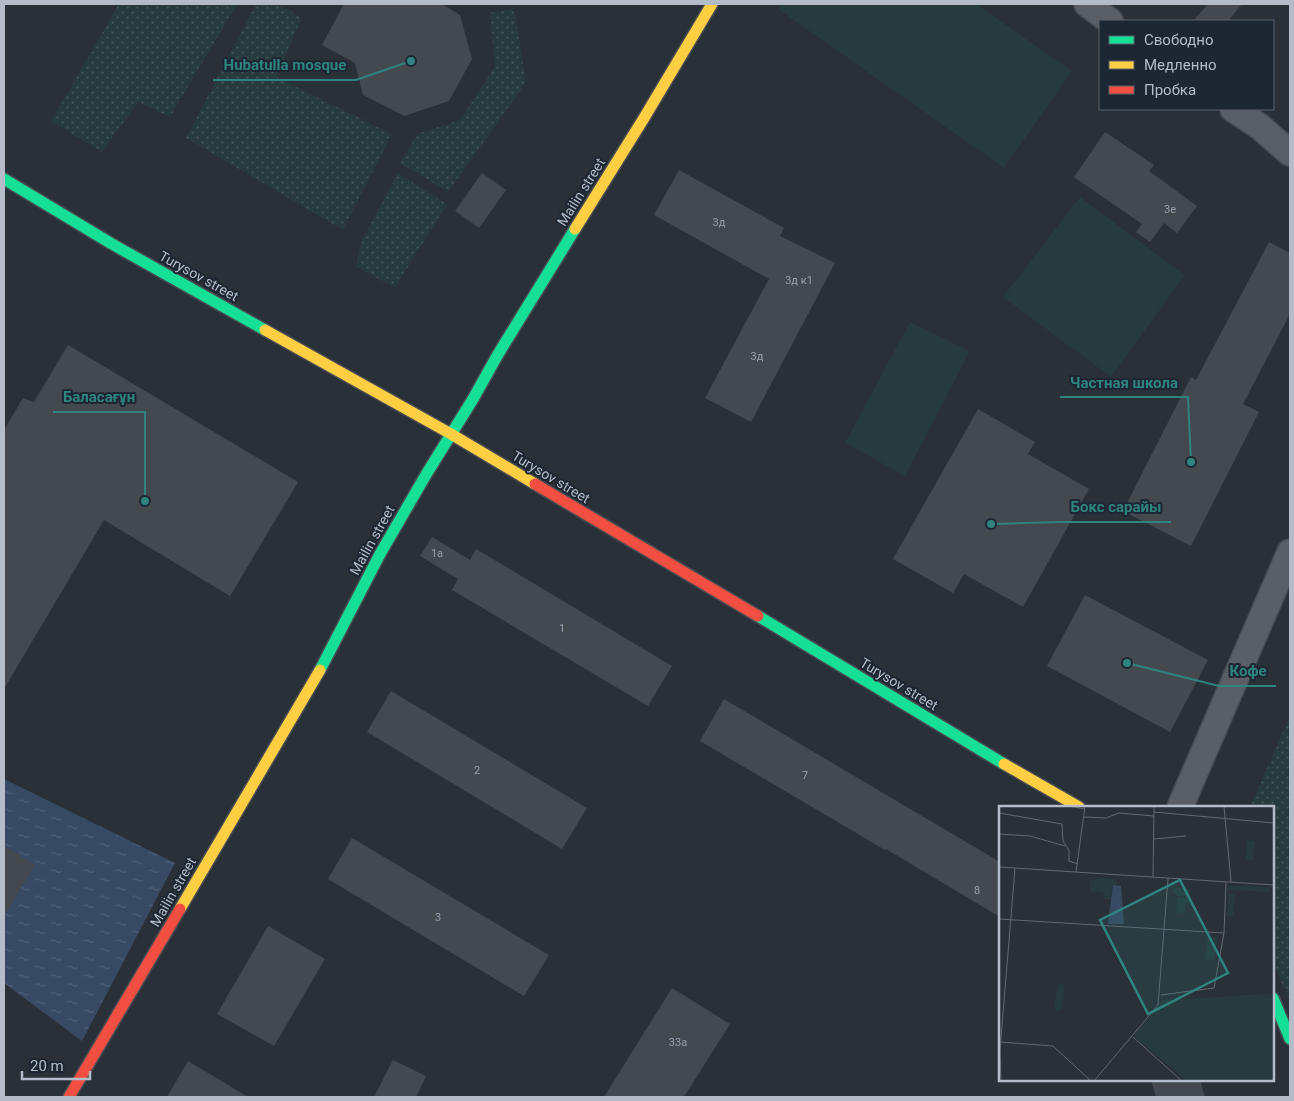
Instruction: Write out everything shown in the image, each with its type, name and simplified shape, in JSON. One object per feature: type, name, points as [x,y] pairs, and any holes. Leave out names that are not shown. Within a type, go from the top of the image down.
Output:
[{"type":"main road","name":"Mailin street","points":[[69,1097],[326,662],[380,554],[497,356],[712,4]]},
{"type":"main road","name":"Turysov street","points":[[4,179],[112,244],[451,434],[1077,806]]},
{"type":"main road","points":[[1274,1000],[1290,1039]]},
{"type":"street","points":[[1087,4],[1109,20]]},
{"type":"street","points":[[1235,110],[1259,126],[1290,153]]},
{"type":"street","points":[[1180,806],[1290,552]]},
{"type":"green space","points":[[119,4],[237,4],[170,117],[138,102],[102,152],[51,121]]},
{"type":"green space","points":[[256,4],[277,4],[302,18],[276,77],[392,134],[343,230],[186,138]]},
{"type":"green space","points":[[782,4],[976,4],[1072,71],[1004,168],[778,9]]},
{"type":"green space","points":[[514,8],[526,83],[448,192],[400,163],[417,134],[460,120],[495,67],[490,13]]},
{"type":"green space","points":[[398,173],[447,204],[395,288],[356,266],[362,240]]},
{"type":"green space","points":[[1080,197],[1185,275],[1111,377],[1003,297]]},
{"type":"green space","points":[[910,322],[970,351],[905,476],[845,443]]},
{"type":"green space","points":[[1290,716],[1290,1002],[1274,964],[1274,806],[1250,806]]},
{"type":"water","points":[[4,779],[175,863],[82,1041],[4,983]]},
{"type":"building","points":[[344,4],[442,4],[460,15],[472,59],[449,101],[404,116],[363,95],[355,63],[322,45]]},
{"type":"building","points":[[1208,4],[1242,4],[1229,20],[1194,20]]},
{"type":"building","points":[[1105,132],[1154,165],[1149,171],[1197,206],[1177,233],[1164,223],[1150,242],[1136,232],[1142,224],[1074,177]]},
{"type":"building","points":[[679,170],[784,228],[780,236],[835,263],[751,422],[705,398],[769,279],[654,215]]},
{"type":"building","points":[[482,173],[506,190],[479,228],[455,211]]},
{"type":"building","points":[[1269,242],[1290,253],[1290,314],[1243,404],[1259,412],[1191,546],[1123,511],[1191,377],[1196,380]]},
{"type":"building","points":[[68,345],[298,482],[230,596],[104,520],[4,689],[4,430],[23,398],[34,402]]},
{"type":"building","points":[[978,409],[1035,442],[1028,454],[1089,489],[1023,607],[964,574],[953,593],[893,559]]},
{"type":"building","points":[[432,537],[470,560],[476,549],[672,666],[648,706],[452,590],[458,579],[420,556]]},
{"type":"building","points":[[1085,595],[1208,660],[1170,732],[1047,666]]},
{"type":"building","points":[[391,691],[587,808],[562,849],[367,732]]},
{"type":"building","points":[[724,699],[999,861],[999,916],[886,849],[700,741]]},
{"type":"building","points":[[352,838],[549,955],[524,996],[328,879]]},
{"type":"building","points":[[4,846],[35,865],[4,916]]},
{"type":"building","points":[[268,926],[325,959],[274,1046],[217,1014]]},
{"type":"building","points":[[672,988],[730,1024],[684,1097],[604,1097]]},
{"type":"building","points":[[393,1060],[426,1076],[416,1097],[374,1097]]},
{"type":"building","points":[[188,1061],[248,1097],[167,1097]]},
{"type":"building","points":[[1151,1081],[1200,1081],[1205,1097],[1156,1097]]},
{"type":"traffic: fast","points":[[4,179],[112,244],[265,330]]},
{"type":"traffic: fast","points":[[320,670],[380,554],[497,356],[575,229]]},
{"type":"traffic: fast","points":[[758,616],[1004,764]]},
{"type":"traffic: fast","points":[[1274,1000],[1290,1039]]},
{"type":"traffic: slow","points":[[575,229],[712,4]]},
{"type":"traffic: slow","points":[[265,330],[451,434],[535,484]]},
{"type":"traffic: slow","points":[[180,909],[320,670]]},
{"type":"traffic: slow","points":[[1004,764],[1077,806]]},
{"type":"traffic: jam","points":[[535,484],[758,616]]},
{"type":"traffic: jam","points":[[69,1097],[180,909]]},
{"type":"place","name":"Hubatulla mosque","points":[[411,61]]},
{"type":"place","name":"Частная школа","points":[[1191,462]]},
{"type":"place","name":"Баласағұн","points":[[145,501]]},
{"type":"place","name":"Бокс сарайы","points":[[991,524]]},
{"type":"place","name":"Кофе","points":[[1127,663]]}]
